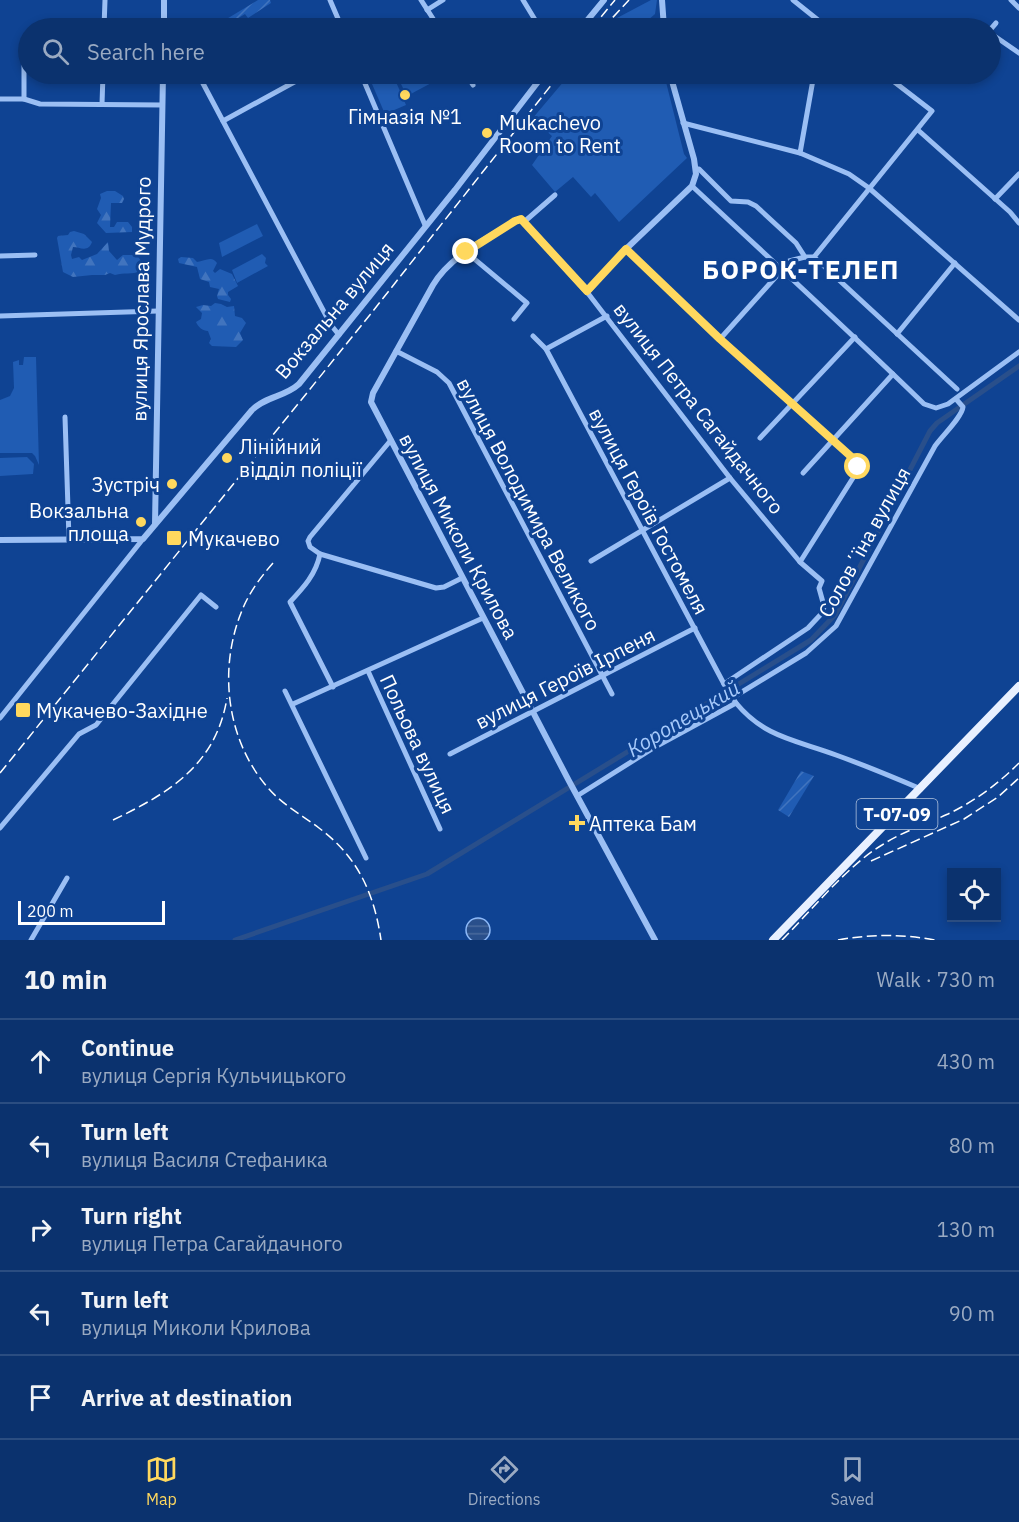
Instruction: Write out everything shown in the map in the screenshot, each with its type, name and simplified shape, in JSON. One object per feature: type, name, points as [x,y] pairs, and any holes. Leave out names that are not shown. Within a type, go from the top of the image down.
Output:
[{"type":"main road","name":"Т-07-09","points":[[773,940],[1019,686]]},
{"type":"street","points":[[104,18],[105,0]]},
{"type":"street","points":[[164,0],[164,18]]},
{"type":"street","points":[[330,0],[338,18]]},
{"type":"street","points":[[421,0],[432,18]]},
{"type":"street","points":[[427,10],[442,0]]},
{"type":"street","points":[[523,0],[534,18]]},
{"type":"street","points":[[589,18],[604,0]]},
{"type":"street","points":[[662,0],[663,18]]},
{"type":"street","points":[[793,0],[814,18]]},
{"type":"street","points":[[1011,0],[1019,8]]},
{"type":"street","points":[[1001,39],[1019,53]]},
{"type":"street","points":[[24,84],[24,99]]},
{"type":"street","points":[[102,104],[103,84]]},
{"type":"street","name":"вулиця Ярослава Мудрого","points":[[155,525],[163,84]]},
{"type":"street","points":[[203,84],[331,325],[339,335]]},
{"type":"street","points":[[223,120],[290,84]]},
{"type":"street","points":[[365,84],[425,225]]},
{"type":"street","name":"Вокзальна вулиця","points":[[0,718],[143,539],[252,410],[262,401],[286,394],[295,388],[536,84]]},
{"type":"street","points":[[587,291],[626,249],[692,186],[695,180],[696,169],[673,84]]},
{"type":"street","points":[[800,153],[812,84]]},
{"type":"street","points":[[814,258],[932,111],[897,84]]},
{"type":"street","points":[[0,99],[24,99],[40,104],[162,105]]},
{"type":"street","points":[[683,123],[800,153],[849,174],[869,188],[1019,320]]},
{"type":"street","points":[[918,130],[995,199],[1019,224]]},
{"type":"street","points":[[696,169],[699,169],[731,201],[748,202],[756,206],[796,243],[805,257]]},
{"type":"street","points":[[995,199],[1019,174]]},
{"type":"street","points":[[692,186],[930,407],[936,408],[959,403],[964,390],[1019,352]]},
{"type":"street","name":"вулиця Миколи Крилова","points":[[555,195],[524,222],[521,219],[515,221],[454,260],[441,273],[373,393],[372,402],[532,712],[655,940]]},
{"type":"street","name":"вулиця Петра Сагайдачного","points":[[524,222],[587,291],[730,478],[800,562],[822,581],[819,588],[824,606],[823,612],[802,633],[730,694]]},
{"type":"street","points":[[626,249],[720,339],[856,461],[858,470],[800,562]]},
{"type":"street","points":[[466,252],[527,303],[514,318]]},
{"type":"street","points":[[0,256],[35,255]]},
{"type":"street","points":[[720,339],[789,261],[805,257],[814,258],[957,388]]},
{"type":"street","points":[[897,334],[955,263]]},
{"type":"street","points":[[0,316],[158,311]]},
{"type":"street","points":[[546,349],[607,316]]},
{"type":"street","name":"вулиця Героїв Гостомеля","points":[[533,336],[546,349],[730,694]]},
{"type":"street","points":[[760,438],[855,337]]},
{"type":"street","name":"вулиця Володимира Великого","points":[[396,351],[437,372],[449,383],[612,694]]},
{"type":"street","points":[[803,473],[893,374]]},
{"type":"street","name":"Соловʼїна вулиця","points":[[730,694],[806,653],[836,626],[934,446],[960,417],[959,403]]},
{"type":"street","points":[[65,417],[69,539]]},
{"type":"street","points":[[391,440],[310,537],[308,541],[310,547],[320,554],[436,588],[444,587],[462,578]]},
{"type":"street","points":[[591,561],[730,478]]},
{"type":"street","points":[[0,540],[143,539]]},
{"type":"street","points":[[320,554],[310,580],[290,602],[333,687]]},
{"type":"street","points":[[0,828],[79,734],[96,724],[201,595],[216,607]]},
{"type":"street","points":[[293,704],[483,618]]},
{"type":"street","name":"вулиця Героїв Ірпеня","points":[[450,754],[695,628]]},
{"type":"street","name":"Польова вулиця","points":[[368,671],[440,829]]},
{"type":"street","points":[[285,691],[366,858]]},
{"type":"street","points":[[576,794],[655,747],[730,694],[746,715],[776,735],[819,748],[921,789]]},
{"type":"street","points":[[31,940],[67,878]]},
{"type":"green space","points":[[258,0],[270,0],[271,3],[248,18],[245,14],[238,18],[228,18]]},
{"type":"green space","points":[[651,0],[657,0],[655,14],[650,18],[617,18]]},
{"type":"green space","points":[[372,84],[397,84],[406,105],[385,114]]},
{"type":"green space","points":[[401,84],[429,84],[407,96]]},
{"type":"green space","points":[[562,84],[666,84],[684,154],[687,158],[619,222],[595,193],[591,197],[573,177],[555,192],[532,165],[552,136],[532,119]]},
{"type":"green space","points":[[115,191],[124,199],[122,203],[111,203],[110,227],[114,227],[117,222],[128,222],[132,227],[132,232],[106,233],[97,223],[101,215],[97,209],[100,194]]},
{"type":"green space","points":[[257,224],[263,236],[222,257],[219,243]]},
{"type":"green space","points":[[74,231],[84,234],[92,242],[84,249],[73,247],[72,259],[79,257],[82,260],[97,254],[108,242],[109,251],[117,260],[123,255],[137,255],[141,261],[141,271],[73,277],[63,272],[57,238]]},
{"type":"green space","points":[[262,254],[268,266],[237,283],[232,270]]},
{"type":"green space","points":[[193,258],[197,262],[213,259],[217,263],[213,271],[215,273],[220,269],[232,274],[238,286],[228,292],[230,302],[218,299],[219,289],[210,287],[209,282],[200,279],[197,267],[179,263],[178,259]]},
{"type":"green space","points":[[215,303],[227,307],[234,306],[235,316],[242,318],[246,323],[240,333],[243,340],[236,347],[212,346],[209,343],[211,339],[208,331],[198,326],[196,322],[201,319],[202,313],[196,307],[211,306]]},
{"type":"green space","points":[[24,357],[36,357],[39,465],[32,453],[0,453],[0,400],[10,396],[14,388],[13,362],[19,360],[19,365],[23,365]]},
{"type":"green space","points":[[27,457],[34,464],[33,474],[0,476],[0,458]]},
{"type":"green space","points":[[801,771],[814,776],[789,817],[778,810]]},
{"type":"shaded area","points":[[474,919],[482,919],[489,926],[489,934],[483,940],[473,940],[467,934],[467,926]]},
{"type":"waterway","name":"Коропецький","points":[[235,940],[427,874],[811,640],[835,615],[930,431],[937,423],[1019,366]]},
{"type":"railway","points":[[600,18],[615,0]]},
{"type":"railway","points":[[612,18],[629,0]]},
{"type":"railway","points":[[0,773],[373,311],[552,84]]},
{"type":"railway","points":[[273,563],[247,599],[234,635],[229,682],[236,728],[255,770],[274,795],[333,839],[354,864],[369,892],[381,940]]},
{"type":"railway","points":[[113,820],[153,799],[187,774],[212,742],[227,698]]},
{"type":"railway","points":[[782,940],[843,877],[869,854],[898,836],[968,804],[1019,763]]},
{"type":"railway","points":[[871,861],[964,819],[998,797],[1019,778]]},
{"type":"railway","points":[[838,940],[886,936],[935,940]]},
{"type":"place","name":"Гімназія №1","points":[[405,95]]},
{"type":"place","name":"Mukachevo Room to Rent","points":[[487,133]]},
{"type":"place","name":"Лінійний відділ поліції","points":[[227,458]]},
{"type":"place","name":"Зустріч","points":[[172,484]]},
{"type":"place","name":"Вокзальна площа","points":[[141,522]]},
{"type":"place","name":"Мукачево","points":[[174,538]]},
{"type":"place","name":"Мукачево-Західне","points":[[23,710]]},
{"type":"place","name":"Аптека Бам","points":[[577,823]]},
{"type":"district","name":"БОРОК-ТЕЛЕП","points":[[801,269]]},
{"type":"route","points":[[466,252],[521,219],[587,291],[626,249],[720,339],[856,461],[858,467]]}]
